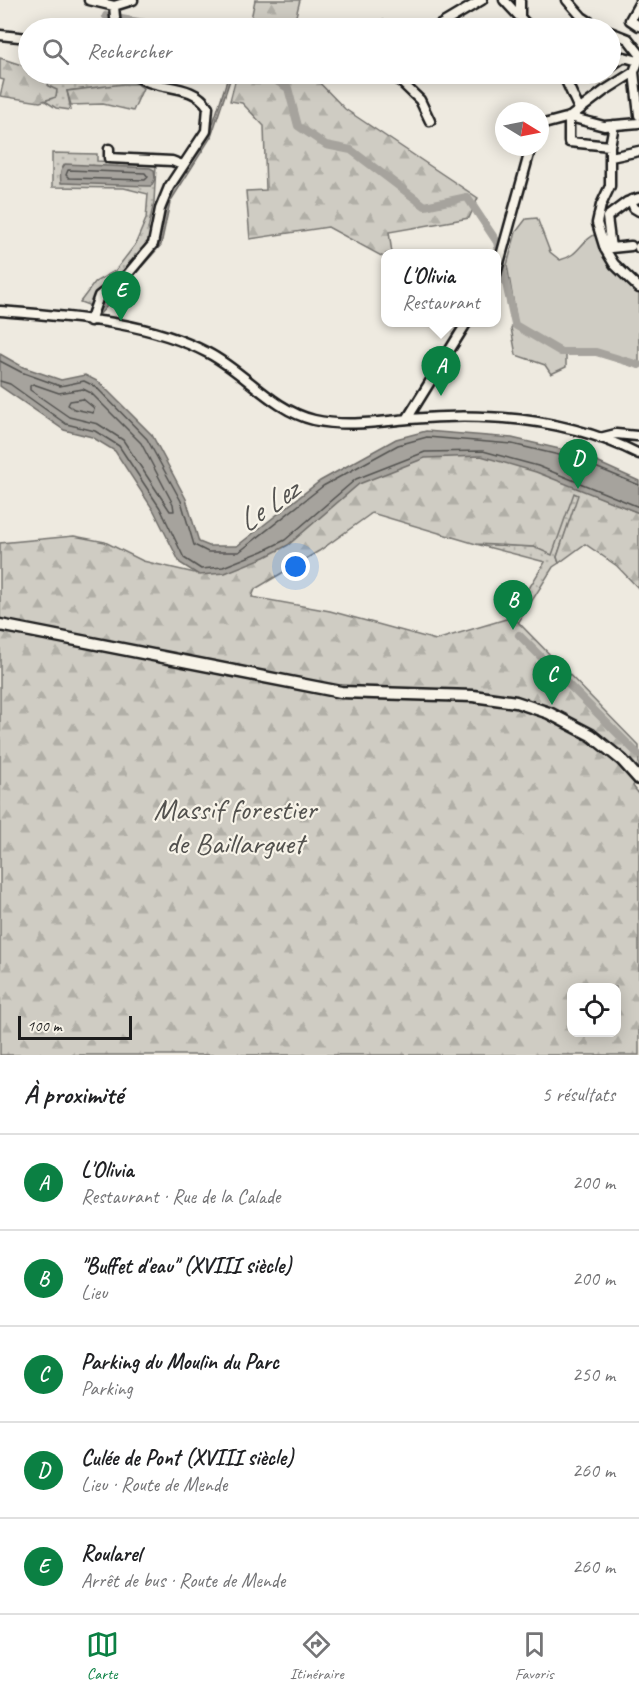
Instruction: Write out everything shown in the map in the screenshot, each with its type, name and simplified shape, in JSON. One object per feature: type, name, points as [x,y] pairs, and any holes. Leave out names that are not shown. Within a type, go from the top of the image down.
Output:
[{"type":"main road","points":[[0,625],[341,692],[473,696],[516,702],[549,713],[591,735],[622,760],[639,779]]},
{"type":"street","points":[[89,0],[114,6],[133,0]]},
{"type":"street","points":[[452,18],[482,0]]},
{"type":"street","points":[[504,0],[520,17]]},
{"type":"street","points":[[520,0],[520,17]]},
{"type":"street","points":[[567,0],[584,18]]},
{"type":"street","points":[[639,4],[630,20],[639,26]]},
{"type":"street","points":[[114,6],[115,18]]},
{"type":"street","points":[[0,35],[18,37]]},
{"type":"street","points":[[621,36],[628,39],[639,53]]},
{"type":"street","points":[[621,60],[627,58],[639,60],[634,72],[639,115]]},
{"type":"street","points":[[621,81],[634,72]]},
{"type":"street","points":[[90,321],[99,296],[127,275],[153,244],[164,197],[206,130],[208,107],[191,92],[156,84]]},
{"type":"street","points":[[403,84],[420,100],[430,121]]},
{"type":"street","points":[[567,84],[579,110]]},
{"type":"street","points":[[549,122],[570,117],[617,84]]},
{"type":"street","points":[[570,117],[594,125],[639,123]]},
{"type":"street","points":[[570,117],[569,142],[610,146]]},
{"type":"street","points":[[614,125],[610,146],[610,186],[601,205],[597,223],[608,249],[624,275],[639,288]]},
{"type":"street","points":[[110,148],[109,158],[172,161],[182,165]]},
{"type":"street","points":[[611,157],[639,151]]},
{"type":"street","points":[[501,257],[529,156]]},
{"type":"street","points":[[608,249],[607,217],[635,199]]},
{"type":"street","points":[[635,199],[634,208],[639,211]]},
{"type":"street","points":[[608,249],[636,247]]},
{"type":"street","points":[[0,311],[136,328],[189,344],[223,363],[279,404],[306,418],[339,423],[407,419],[516,418],[560,425],[626,447],[639,454]]},
{"type":"street","points":[[407,419],[463,327]]},
{"type":"street","points":[[600,438],[616,434],[638,436]]},
{"type":"street","points":[[626,447],[638,436]]},
{"type":"street","points":[[626,447],[639,446]]},
{"type":"green space","points":[[255,0],[300,0],[296,18],[251,18]]},
{"type":"green space","points":[[0,58],[18,64],[18,84],[48,84],[48,86],[57,90],[56,97],[40,102],[0,96],[4,80],[0,79]]},
{"type":"green space","points":[[48,84],[137,84],[67,91],[71,110],[56,108],[45,101],[56,96]]},
{"type":"green space","points":[[137,84],[143,88],[133,111],[103,104],[71,105],[67,91]]},
{"type":"green space","points":[[234,84],[321,84],[345,109],[478,198],[469,218],[389,232],[391,249],[381,249],[381,256],[328,227],[250,239],[246,191],[266,190],[264,126],[242,103],[230,101]]},
{"type":"green space","points":[[52,153],[97,154],[97,161],[154,163],[156,166],[154,202],[148,229],[152,233],[148,245],[132,264],[104,287],[91,306],[80,302],[95,282],[115,271],[135,245],[146,219],[148,194],[124,188],[52,187]]},
{"type":"green space","points":[[537,218],[550,252],[560,260],[572,255],[596,234],[614,266],[639,292],[639,368],[594,354],[566,354],[566,367],[551,374],[545,365],[516,355],[511,328],[516,317],[507,265],[516,232],[526,219]]},
{"type":"green space","name":"Massif forestier de Baillarguet","points":[[435,449],[511,460],[639,513],[639,589],[617,566],[585,544],[559,563],[557,557],[578,495],[574,493],[552,555],[534,547],[476,544],[372,513],[319,551],[255,589],[252,597],[330,611],[436,640],[506,619],[517,621],[639,746],[639,777],[633,786],[639,794],[639,1055],[0,1055],[0,543],[74,536],[105,542],[143,561],[199,574],[357,476]]},
{"type":"green space","points":[[574,493],[579,495],[557,557],[559,563],[553,567],[515,628],[508,623],[545,562],[476,544],[534,547]]},
{"type":"water","points":[[226,84],[229,84],[211,137],[170,202],[161,245],[100,314],[97,313],[101,305],[121,287],[158,245],[163,211],[173,187],[209,136]]},
{"type":"water","points":[[65,164],[150,168],[154,170],[155,179],[151,186],[61,183],[62,168]]},
{"type":"water","points":[[0,354],[23,367],[61,380],[85,375],[99,382],[152,435],[186,499],[199,542],[209,546],[237,546],[320,481],[396,439],[426,431],[512,438],[577,453],[639,481],[639,513],[536,472],[481,456],[425,458],[359,484],[288,545],[265,557],[225,573],[199,575],[180,563],[154,511],[115,451],[92,437],[64,430],[0,386]]},
{"type":"waterway","points":[[281,84],[288,88],[298,126],[326,145],[351,150],[425,206],[467,197],[497,242],[499,249]]},
{"type":"waterway","points":[[501,260],[515,325],[561,352],[596,352],[639,365]]},
{"type":"waterway","points":[[519,635],[639,755]]},
{"type":"place","name":"Roularel","points":[[121,321]]},
{"type":"place","name":"L'Olivia","points":[[441,396]]},
{"type":"place","name":"Culée de Pont (XVIII siècle)","points":[[578,489]]},
{"type":"place","name":"\"Buffet d'eau\" (XVIII siècle)","points":[[513,630]]},
{"type":"place","name":"Parking du Moulin du Parc","points":[[552,705]]},
{"type":"water label","name":"Le Lez","points":[[267,505]]}]
